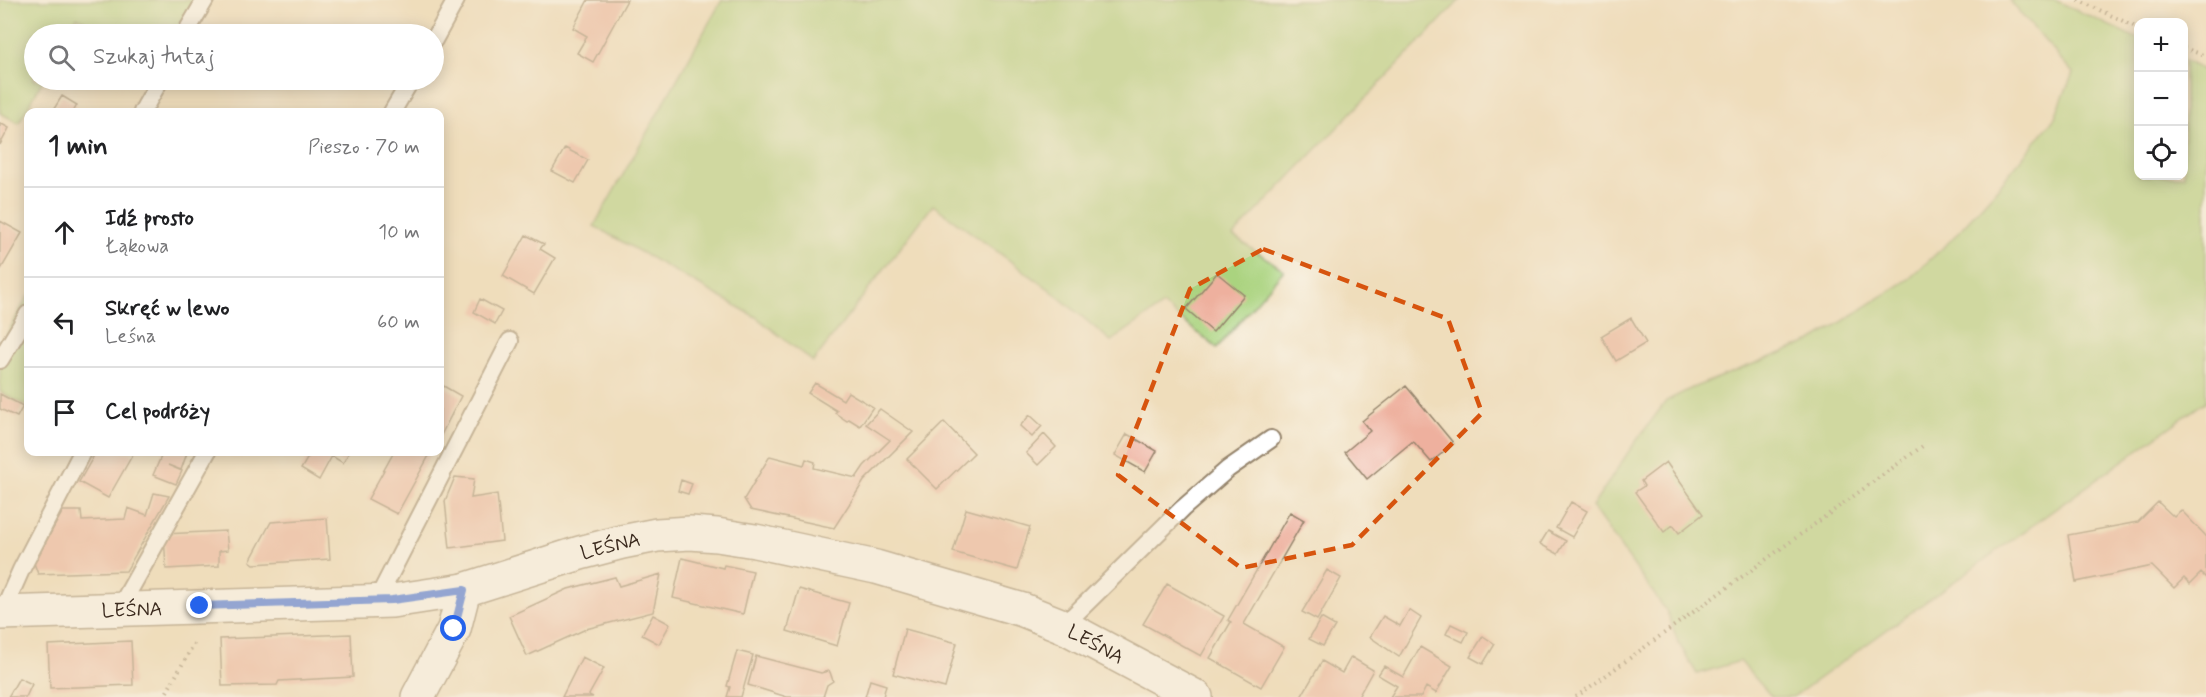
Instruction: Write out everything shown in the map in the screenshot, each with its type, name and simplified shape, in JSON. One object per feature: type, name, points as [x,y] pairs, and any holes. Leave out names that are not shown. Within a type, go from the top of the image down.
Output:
[{"type":"street","name":"LEŚNA","points":[[1,613],[377,600],[431,596],[464,590],[601,547],[657,535],[690,533],[755,541],[876,567],[1023,610],[1062,626],[1196,697]]},
{"type":"street","points":[[418,697],[454,629],[464,590]]},
{"type":"lane","points":[[191,24],[205,0]]},
{"type":"lane","points":[[443,24],[456,0]]},
{"type":"lane","points":[[144,108],[154,90]]},
{"type":"lane","points":[[394,108],[405,90]]},
{"type":"lane","points":[[0,360],[24,321]]},
{"type":"lane","points":[[377,600],[510,341]]},
{"type":"lane","points":[[1062,626],[1189,502],[1227,469],[1271,439]]},
{"type":"lane","points":[[1,613],[80,456]]},
{"type":"lane","points":[[119,609],[205,456]]},
{"type":"path","points":[[2078,0],[2134,26]]},
{"type":"path","points":[[2188,49],[2206,56]]},
{"type":"path","points":[[1576,697],[1924,445]]},
{"type":"path","points":[[164,697],[194,647],[199,630],[200,606]]},
{"type":"highlighted area","points":[[1263,249],[1448,319],[1482,413],[1352,545],[1241,568],[1118,475],[1190,289]]},
{"type":"green space","points":[[0,0],[198,0],[184,24],[91,24],[77,17],[73,24],[24,24],[24,90],[37,90],[27,108],[24,108],[24,114],[19,123],[0,113]]},
{"type":"green space","points":[[722,0],[1460,0],[1233,236],[1284,270],[1217,348],[1163,305],[1111,341],[1049,289],[933,205],[813,362],[756,317],[594,226]]},
{"type":"green space","points":[[2009,0],[2055,0],[2134,37],[2134,180],[2188,180],[2188,63],[2206,71],[2206,401],[1793,697],[1772,697],[1740,661],[1697,674],[1678,642],[1667,612],[1592,507],[1666,401],[1692,388],[1812,341],[1909,279],[1950,241],[1995,191],[2054,119],[2073,73]]},
{"type":"green space","points":[[24,303],[24,405],[0,392],[0,346]]},
{"type":"building","points":[[588,0],[627,0],[593,62],[577,53],[587,36],[573,28]]},
{"type":"building","points":[[62,96],[77,105],[75,108],[54,108]]},
{"type":"building","points":[[0,123],[9,128],[0,145]]},
{"type":"building","points":[[565,148],[588,160],[575,183],[552,171]]},
{"type":"building","points":[[0,221],[22,233],[0,271]]},
{"type":"building","points":[[526,235],[544,244],[540,249],[555,258],[534,294],[503,276]]},
{"type":"building","points":[[1217,273],[1244,295],[1213,332],[1186,309]]},
{"type":"building","points":[[480,299],[502,311],[495,324],[474,312]]},
{"type":"building","points":[[1631,318],[1646,343],[1616,361],[1601,336]]},
{"type":"building","points":[[815,383],[843,400],[848,392],[873,407],[860,426],[849,419],[847,421],[835,413],[837,411],[808,393]]},
{"type":"building","points":[[444,386],[461,396],[444,429]]},
{"type":"building","points":[[1406,386],[1454,444],[1431,462],[1413,441],[1367,479],[1345,452],[1370,431],[1362,421]]},
{"type":"building","points":[[0,394],[23,406],[17,417],[0,409]]},
{"type":"building","points":[[880,409],[913,432],[864,481],[834,528],[751,510],[744,499],[770,456],[804,465],[806,459],[815,462],[814,468],[856,478],[864,466],[890,440],[866,424]]},
{"type":"building","points":[[1030,415],[1042,426],[1032,437],[1020,426]]},
{"type":"building","points":[[944,422],[974,453],[937,489],[907,459]]},
{"type":"building","points":[[1044,434],[1056,447],[1038,465],[1026,453]]},
{"type":"building","points":[[1127,434],[1157,451],[1145,472],[1115,455]]},
{"type":"building","points":[[94,456],[132,456],[108,498],[79,482]]},
{"type":"building","points":[[161,456],[186,456],[181,470],[168,465],[182,471],[176,484],[153,475]]},
{"type":"building","points":[[309,456],[332,456],[319,480],[301,469]]},
{"type":"building","points":[[332,456],[347,456],[343,463]]},
{"type":"building","points":[[392,456],[429,456],[397,514],[368,499]]},
{"type":"building","points":[[1666,462],[1703,514],[1679,533],[1673,525],[1664,532],[1635,492],[1644,486],[1641,481]]},
{"type":"building","points":[[455,477],[474,479],[471,498],[497,494],[502,541],[450,548],[445,501]]},
{"type":"building","points":[[681,480],[692,484],[688,494],[678,491]]},
{"type":"building","points":[[154,493],[169,496],[126,571],[38,574],[34,563],[63,511],[81,511],[82,521],[125,519],[128,508],[147,515]]},
{"type":"building","points":[[1571,502],[1587,511],[1572,537],[1556,528]]},
{"type":"building","points":[[2158,502],[2174,517],[2181,510],[2206,536],[2206,578],[2201,573],[2190,584],[2184,578],[2174,588],[2152,566],[2076,582],[2068,535],[2138,522]]},
{"type":"building","points":[[966,509],[1030,527],[1017,570],[953,552]]},
{"type":"building","points":[[1290,512],[1304,520],[1244,624],[1284,647],[1261,687],[1210,658],[1231,622],[1228,620]]},
{"type":"building","points":[[327,518],[330,559],[254,564],[250,561],[271,522]]},
{"type":"building","points":[[226,531],[228,550],[219,551],[219,566],[166,569],[164,534]]},
{"type":"building","points":[[1548,531],[1566,541],[1558,554],[1540,544]]},
{"type":"building","points":[[682,558],[723,568],[724,565],[753,571],[743,614],[673,598]]},
{"type":"building","points":[[1327,570],[1341,578],[1317,620],[1302,612]]},
{"type":"building","points":[[661,574],[653,612],[586,629],[527,656],[509,616],[568,589],[615,577],[619,586]]},
{"type":"building","points":[[1167,584],[1224,616],[1201,656],[1143,624]]},
{"type":"building","points":[[799,589],[849,603],[837,646],[787,631]]},
{"type":"building","points":[[1409,610],[1421,618],[1399,657],[1370,637],[1383,616],[1400,626]]},
{"type":"building","points":[[653,615],[670,624],[659,644],[642,635]]},
{"type":"building","points":[[1321,618],[1335,626],[1323,646],[1309,639]]},
{"type":"building","points":[[1451,624],[1468,632],[1463,642],[1446,634]]},
{"type":"building","points":[[905,629],[957,643],[945,688],[893,674]]},
{"type":"building","points":[[351,634],[353,677],[279,681],[277,685],[222,686],[220,639]]},
{"type":"building","points":[[1483,636],[1495,644],[1483,664],[1470,657]]},
{"type":"building","points":[[131,641],[133,685],[50,688],[48,645]]},
{"type":"building","points":[[1420,647],[1452,666],[1436,693],[1426,687],[1421,697],[1390,697],[1397,686],[1378,675],[1384,666],[1403,677]]},
{"type":"building","points":[[737,651],[753,655],[741,697],[727,697],[730,687],[727,686]]},
{"type":"building","points":[[756,656],[821,673],[828,671],[833,681],[827,685],[823,697],[787,697],[748,685]]},
{"type":"building","points":[[582,657],[604,668],[589,695],[593,697],[562,697]]},
{"type":"building","points":[[1351,657],[1373,670],[1358,697],[1301,697],[1322,661],[1342,673]]},
{"type":"building","points":[[19,678],[32,684],[26,697],[8,697]]},
{"type":"building","points":[[870,680],[886,685],[883,697],[865,697]]},
{"type":"route","points":[[200,606],[392,600],[464,590],[454,629]]}]
